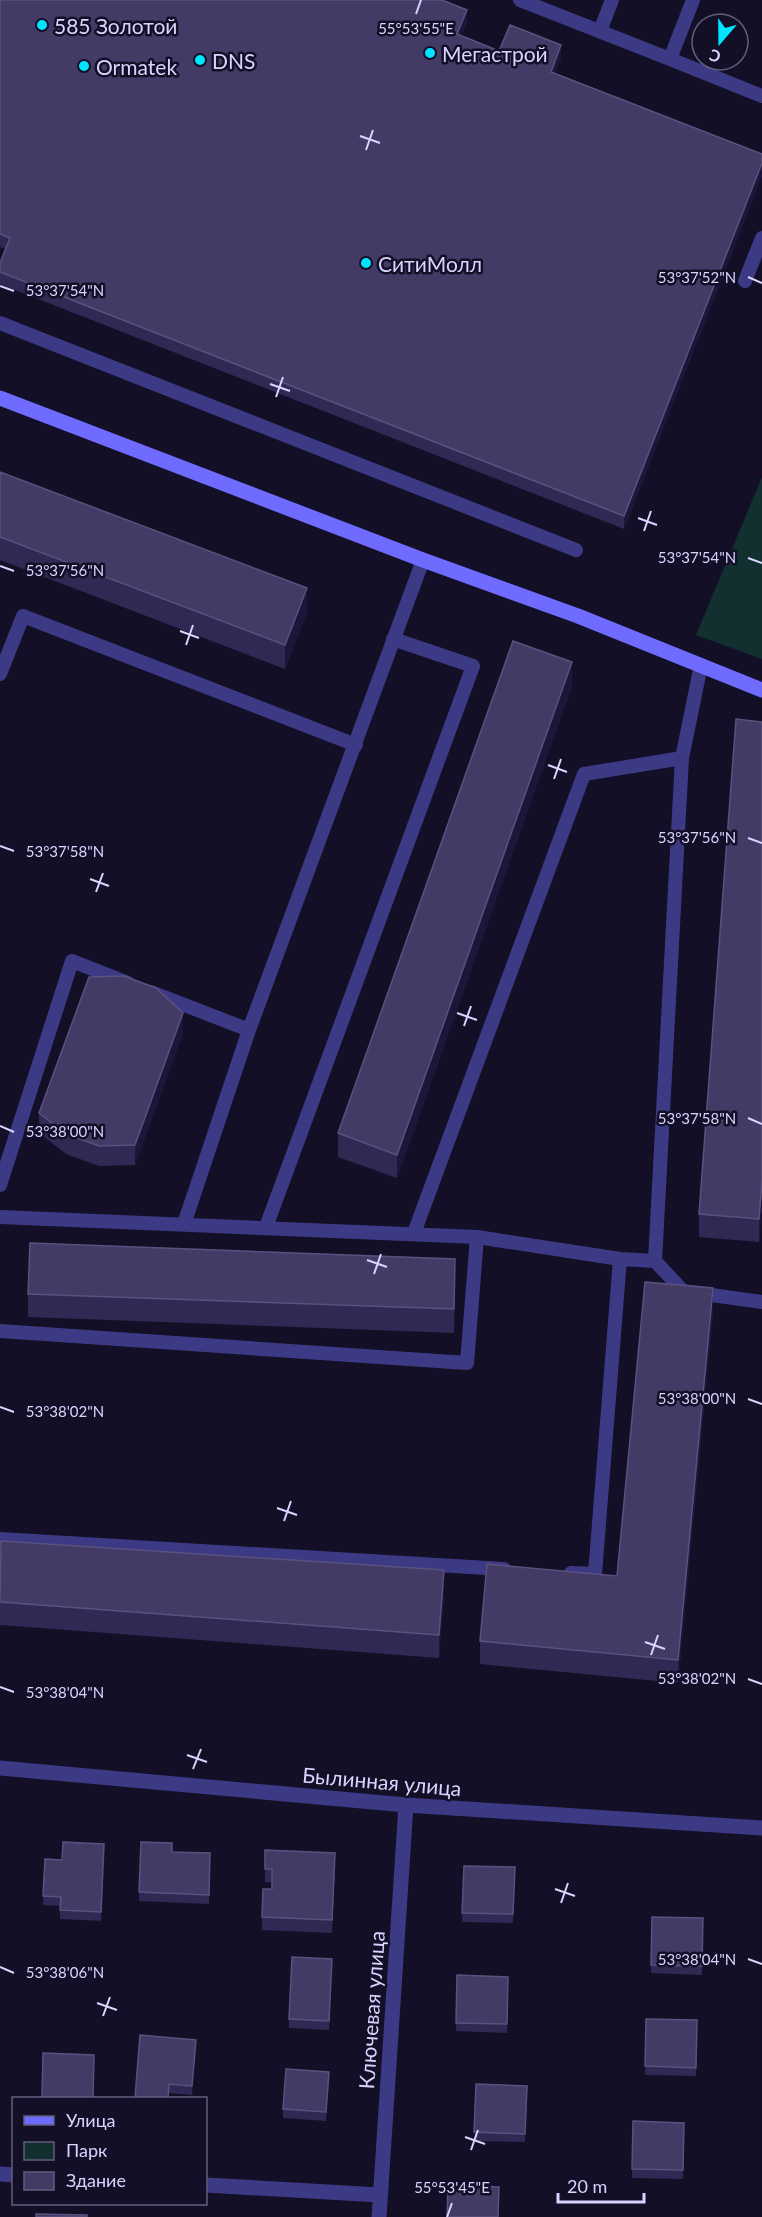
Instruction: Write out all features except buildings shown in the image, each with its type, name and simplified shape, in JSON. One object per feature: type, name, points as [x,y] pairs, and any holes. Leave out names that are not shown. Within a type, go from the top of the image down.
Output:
[{"type":"street","points":[[0,398],[423,560],[578,616],[762,690]]},
{"type":"street","name":"Былинная улица","points":[[0,1768],[406,1806],[762,1828]]},
{"type":"street","name":"Ключевая улица","points":[[379,2217],[406,1806]]},
{"type":"street","points":[[207,2185],[380,2195]]},
{"type":"lane","points":[[600,31],[612,0]]},
{"type":"lane","points":[[670,59],[693,0]]},
{"type":"lane","points":[[526,1],[762,96]]},
{"type":"lane","points":[[745,281],[762,238]]},
{"type":"lane","points":[[0,323],[576,550]]},
{"type":"lane","points":[[184,1224],[249,1030],[423,560]]},
{"type":"lane","points":[[0,674],[23,616],[356,745]]},
{"type":"lane","points":[[266,1227],[473,666],[393,639]]},
{"type":"lane","points":[[655,1261],[682,758],[701,665]]},
{"type":"lane","points":[[414,1233],[584,774],[682,758]]},
{"type":"lane","points":[[0,1185],[72,961],[249,1030]]},
{"type":"lane","points":[[0,1217],[477,1237],[620,1259],[655,1261],[684,1291],[762,1302]]},
{"type":"lane","points":[[0,1331],[467,1363],[477,1237]]},
{"type":"lane","points":[[559,1572],[595,1574],[620,1259]]},
{"type":"lane","points":[[0,1539],[524,1570]]},
{"type":"green space","points":[[762,477],[762,659],[696,635]]},
{"type":"place","name":"585 Золотой","points":[[42,25]]},
{"type":"place","name":"Мегастрой","points":[[430,53]]},
{"type":"place","name":"DNS","points":[[200,60]]},
{"type":"place","name":"Ormatek","points":[[84,66]]},
{"type":"place","name":"СитиМолл","points":[[366,263]]}]
